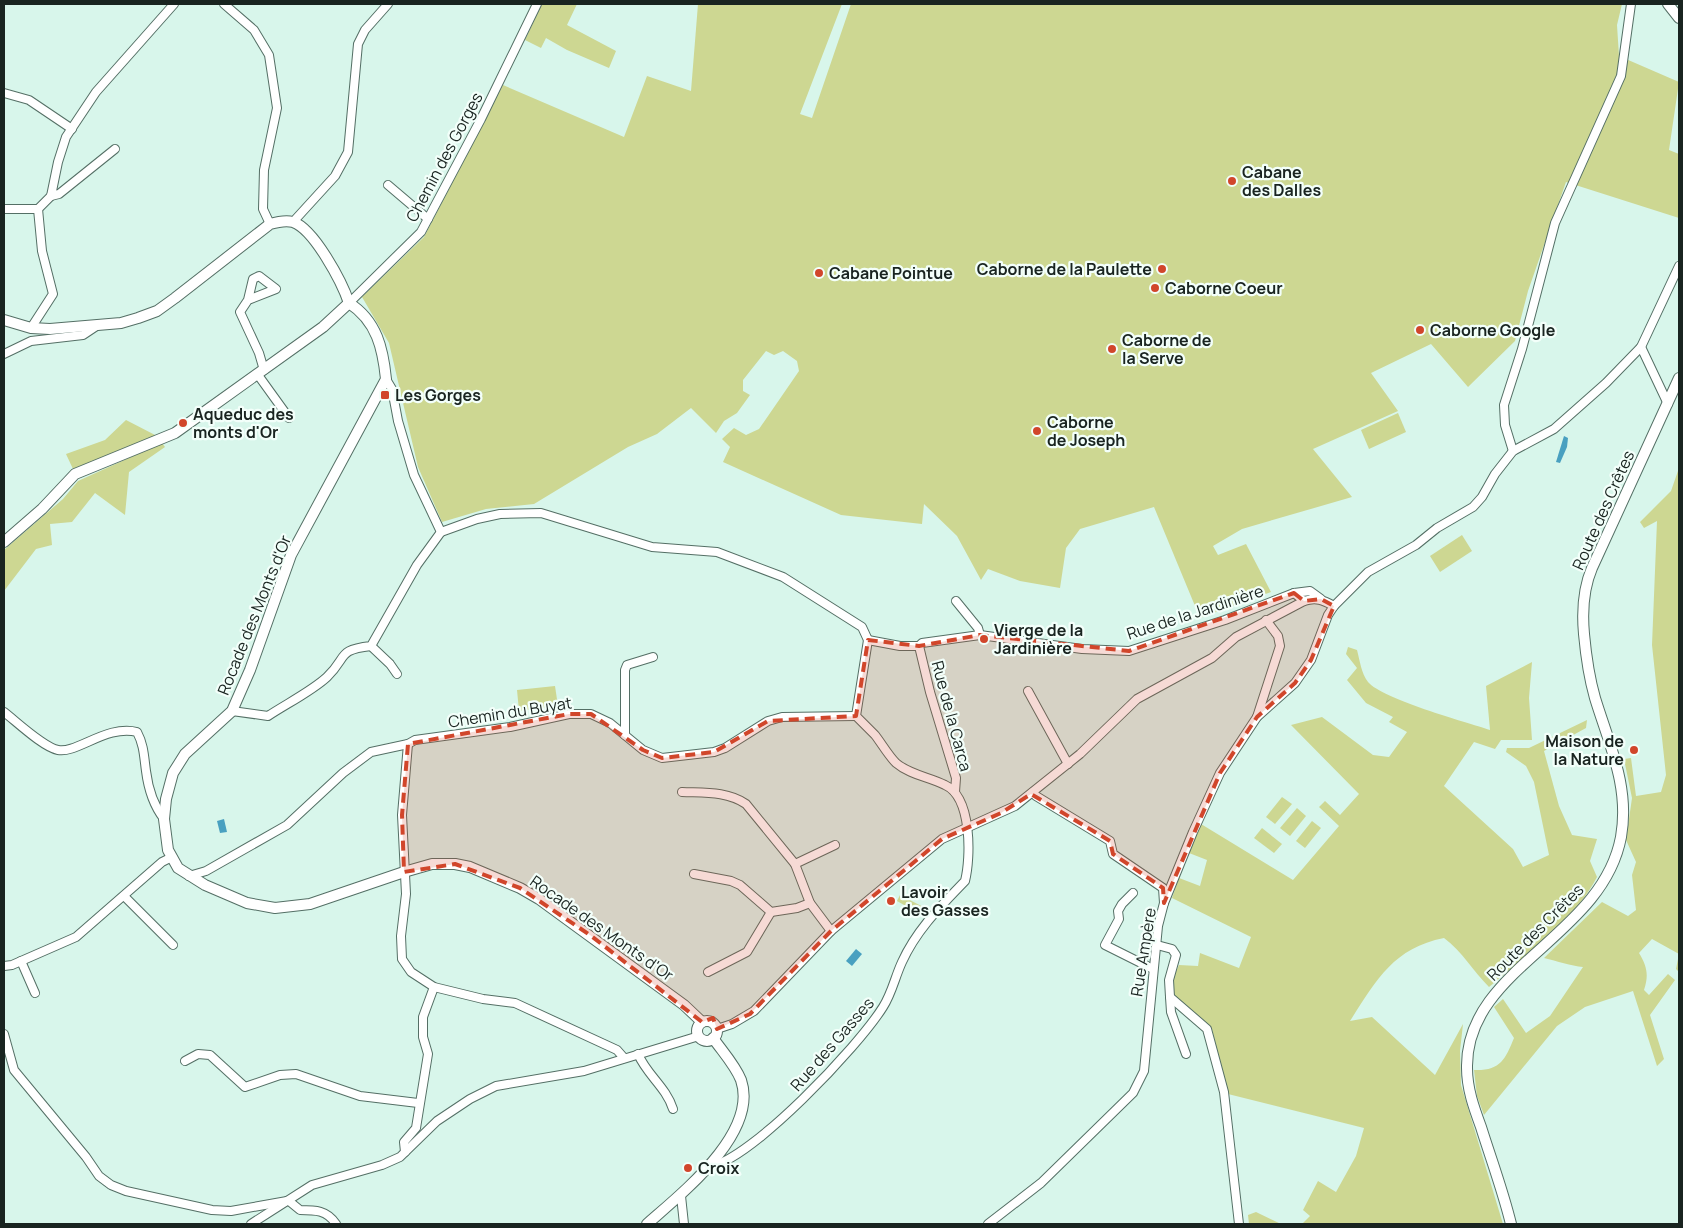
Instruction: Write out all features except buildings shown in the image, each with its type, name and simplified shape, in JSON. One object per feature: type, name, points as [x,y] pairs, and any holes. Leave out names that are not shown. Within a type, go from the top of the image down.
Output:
[{"type":"street","points":[[52,196],[58,162],[72,129],[96,92],[174,4]]},
{"type":"street","points":[[224,4],[254,30],[269,55],[276,108],[264,170],[263,209],[270,224]]},
{"type":"street","points":[[293,222],[335,176],[348,152],[358,44],[365,30],[388,4]]},
{"type":"street","name":"Chemin des Gorges","points":[[349,303],[414,241],[428,219],[537,4]]},
{"type":"street","points":[[1630,4],[1621,76],[1555,222],[1522,349],[1504,405],[1505,425],[1513,451],[1554,430],[1571,416],[1641,347],[1679,266]]},
{"type":"street","points":[[1668,4],[1679,18]]},
{"type":"street","points":[[4,93],[29,100],[72,129]]},
{"type":"street","points":[[4,209],[38,209],[52,196],[59,194],[115,149]]},
{"type":"street","points":[[388,185],[428,219]]},
{"type":"street","points":[[32,328],[53,294],[42,251],[38,209]]},
{"type":"street","points":[[4,320],[32,328],[121,324],[156,311],[270,224],[283,221],[293,222],[309,232],[344,287],[349,303],[360,310],[383,348],[386,379],[392,389],[398,421],[414,475],[441,532]]},
{"type":"street","points":[[248,300],[240,312],[259,353],[261,372],[289,418]]},
{"type":"street","points":[[4,542],[42,509],[75,474],[176,433],[323,327],[349,303]]},
{"type":"street","points":[[4,354],[31,341],[83,335],[98,326]]},
{"type":"street","points":[[1641,347],[1668,404]]},
{"type":"street","points":[[259,353],[275,362]]},
{"type":"street","name":"Route des Crêtes","points":[[1511,1224],[1469,1090],[1467,1053],[1479,1016],[1493,994],[1568,925],[1593,897],[1610,870],[1621,837],[1622,784],[1589,674],[1583,619],[1584,596],[1592,568],[1679,378]]},
{"type":"street","name":"Rocade des Monts d'Or","points":[[386,379],[291,555],[250,670],[232,711],[185,754],[178,763],[170,784],[164,819],[170,858],[189,876],[213,889],[247,903],[275,908],[310,904],[432,864],[454,864],[470,867],[520,888],[590,935],[684,1006],[702,1022]]},
{"type":"street","name":"Rue Ampère","points":[[988,1224],[1042,1183],[1133,1093],[1144,1071],[1158,926],[1164,903],[1220,773],[1257,717],[1296,683],[1310,660],[1328,615],[1334,606],[1368,572],[1416,545],[1437,528],[1473,507],[1482,497],[1495,474],[1513,451]]},
{"type":"street","points":[[441,532],[447,532],[477,519],[500,514],[541,513],[652,547],[716,552],[783,577],[829,604],[862,627],[868,640],[856,716],[875,735],[896,763],[914,773],[947,785],[955,792],[966,812],[967,827]]},
{"type":"street","points":[[371,646],[417,565],[441,532]]},
{"type":"street","name":"Rue de la Jardinière","points":[[868,640],[900,646],[920,646],[922,643],[980,635],[1082,649],[1129,650],[1225,620],[1294,593],[1310,591],[1334,606]]},
{"type":"street","points":[[1294,593],[1304,601]]},
{"type":"street","points":[[647,1224],[681,1196],[708,1167],[734,1130],[744,1106],[740,1078],[715,1033],[711,1022],[702,1022],[697,1030],[699,1036],[704,1040],[715,1033],[754,1011],[831,931],[942,839],[1001,814],[1033,792],[1068,764],[1137,699],[1212,658],[1236,637],[1266,620],[1304,601],[1313,598],[1321,599]]},
{"type":"street","points":[[956,601],[978,628],[980,635]]},
{"type":"street","points":[[1257,717],[1280,646],[1278,636],[1266,620]]},
{"type":"street","points":[[232,711],[268,716],[327,677],[342,655],[352,648],[371,646],[390,664],[397,674]]},
{"type":"street","name":"Rue de la Carca","points":[[920,646],[930,692],[956,778],[955,792]]},
{"type":"street","points":[[625,735],[627,665],[653,657]]},
{"type":"street","points":[[1028,691],[1068,764]]},
{"type":"street","points":[[4,712],[48,745],[59,750],[68,749],[102,735],[129,730],[137,732],[143,742],[146,773],[156,809],[164,819]]},
{"type":"street","name":"Chemin du Buyat","points":[[189,876],[206,871],[287,825],[343,773],[371,752],[408,744],[415,740],[510,727],[570,714],[591,714],[610,723],[643,750],[662,758],[714,752],[725,748],[768,721],[782,717],[856,716]]},
{"type":"street","points":[[408,744],[402,815],[406,894],[401,936],[402,959],[411,972],[434,987],[483,999],[515,1003],[618,1050],[624,1058]]},
{"type":"street","points":[[682,792],[714,793],[738,799],[746,804],[795,864],[810,903],[831,931]]},
{"type":"street","points":[[1033,792],[1036,796],[1110,841],[1113,854],[1163,888],[1164,903]]},
{"type":"street","name":"Rue des Gasses","points":[[708,1167],[721,1164],[784,1118],[841,1059],[883,1008],[914,940],[922,927],[965,881],[968,871],[967,827]]},
{"type":"street","points":[[795,864],[835,845]]},
{"type":"street","points":[[4,966],[21,961],[76,937],[162,862],[170,858]]},
{"type":"street","points":[[694,874],[731,881],[740,885],[771,912],[797,908],[810,903]]},
{"type":"street","points":[[1133,893],[1118,911],[1119,919],[1105,944],[1153,969]]},
{"type":"street","points":[[124,896],[173,945]]},
{"type":"street","points":[[708,972],[747,952],[771,912]]},
{"type":"street","points":[[1157,945],[1172,948],[1176,955],[1169,980],[1171,1012],[1186,1054]]},
{"type":"street","points":[[21,961],[35,993]]},
{"type":"street","points":[[405,1152],[404,1142],[416,1128],[418,1103],[428,1054],[423,1037],[423,1017],[434,987]]},
{"type":"street","points":[[1170,997],[1207,1029],[1224,1092],[1241,1224]]},
{"type":"street","points":[[4,1034],[14,1070],[86,1156],[100,1176],[111,1185],[126,1191],[212,1210],[231,1211],[289,1201],[300,1210],[312,1209],[322,1212],[331,1217],[336,1224]]},
{"type":"street","points":[[251,1224],[312,1185],[382,1164],[405,1152],[437,1121],[489,1089],[509,1082],[584,1071],[699,1036]]},
{"type":"street","points":[[185,1061],[198,1054],[210,1055],[245,1087],[280,1075],[296,1074],[360,1096],[418,1103]]},
{"type":"street","points":[[638,1054],[643,1065],[669,1095],[673,1109]]},
{"type":"street","points":[[681,1196],[684,1224]]},
{"type":"highlighted area","points":[[1294,593],[1304,601],[1321,599],[1334,606],[1311,660],[1295,683],[1257,717],[1220,773],[1164,903],[1163,888],[1113,854],[1110,841],[1031,794],[1001,813],[942,839],[831,931],[750,1014],[717,1029],[713,1018],[702,1022],[590,935],[520,888],[455,864],[404,872],[402,815],[408,744],[569,714],[591,714],[643,750],[662,758],[714,752],[768,721],[856,716],[868,640],[919,646],[980,635],[1129,651]]},
{"type":"green space","points":[[542,4],[577,4],[567,25],[616,51],[609,68],[567,50],[546,38],[541,48],[525,40]]},
{"type":"green space","points":[[698,4],[842,4],[800,114],[812,118],[851,4],[1622,4],[1617,25],[1619,56],[1679,82],[1669,150],[1679,154],[1679,218],[1566,182],[1528,291],[1515,341],[1468,387],[1431,344],[1371,373],[1398,411],[1313,449],[1352,497],[1242,529],[1213,546],[1218,555],[1246,544],[1271,592],[1200,618],[1154,507],[1080,529],[1066,548],[1060,588],[1020,581],[988,569],[981,580],[957,536],[924,504],[922,524],[841,515],[723,462],[730,447],[722,439],[734,428],[746,435],[759,429],[799,371],[797,361],[783,351],[774,355],[766,351],[743,380],[743,391],[750,395],[737,413],[724,421],[716,433],[691,408],[657,434],[628,447],[534,504],[486,509],[442,522],[418,467],[389,343],[362,297],[424,237],[503,85],[624,137],[647,76],[691,91]]},
{"type":"green space","points":[[1398,413],[1406,432],[1369,449],[1361,430]]},
{"type":"green space","points":[[126,420],[157,436],[73,469],[66,454],[105,440]]},
{"type":"green space","points":[[162,443],[165,447],[129,472],[125,515],[95,493],[72,522],[50,524],[52,545],[36,549],[4,591],[4,550],[63,499],[78,481]]},
{"type":"green space","points":[[1679,468],[1679,954],[1652,939],[1639,953],[1646,971],[1644,990],[1649,995],[1668,974],[1675,980],[1650,1015],[1664,1059],[1657,1066],[1633,991],[1585,1007],[1557,1026],[1484,1115],[1477,1096],[1474,1070],[1490,1069],[1500,1063],[1508,1052],[1514,1038],[1494,1007],[1503,999],[1526,1033],[1550,1016],[1583,967],[1544,958],[1602,902],[1628,916],[1636,910],[1632,875],[1636,862],[1626,840],[1632,798],[1624,759],[1631,758],[1636,796],[1661,792],[1666,775],[1652,645],[1657,521],[1644,528],[1640,522],[1671,491]]},
{"type":"green space","points":[[1462,535],[1472,551],[1440,572],[1430,556]]},
{"type":"green space","points":[[1348,647],[1357,650],[1364,675],[1368,682],[1376,689],[1406,703],[1490,730],[1486,686],[1532,662],[1529,698],[1532,740],[1501,740],[1495,749],[1474,742],[1444,786],[1513,849],[1523,867],[1549,855],[1534,782],[1526,766],[1506,752],[1507,748],[1529,748],[1587,720],[1586,728],[1544,751],[1559,806],[1572,835],[1597,839],[1590,861],[1597,877],[1587,894],[1548,937],[1489,987],[1444,938],[1426,943],[1399,958],[1378,980],[1350,1021],[1372,1017],[1435,1075],[1463,1024],[1460,1051],[1461,1085],[1503,1224],[1302,1224],[1310,1216],[1303,1210],[1318,1181],[1336,1192],[1356,1156],[1364,1128],[1228,1094],[1212,1029],[1173,996],[1173,978],[1179,965],[1198,966],[1200,953],[1239,968],[1251,937],[1172,898],[1179,878],[1200,886],[1207,860],[1189,853],[1201,824],[1293,880],[1339,826],[1319,807],[1325,801],[1340,815],[1359,794],[1291,725],[1322,717],[1373,755],[1389,757],[1407,732],[1389,722],[1393,717],[1366,703],[1347,680],[1357,668],[1346,654]]},
{"type":"green space","points":[[555,686],[558,706],[519,711],[517,690]]},
{"type":"green space","points":[[1282,797],[1292,804],[1275,824],[1266,817]]},
{"type":"green space","points":[[1297,808],[1306,816],[1290,836],[1280,828]]},
{"type":"green space","points":[[1312,821],[1321,828],[1305,848],[1296,841]]},
{"type":"green space","points":[[1262,828],[1282,844],[1274,853],[1254,838]]},
{"type":"green space","points":[[900,895],[933,912],[927,918],[897,901]]},
{"type":"green space","points":[[1679,954],[1679,972],[1676,969]]},
{"type":"green space","points":[[1256,1212],[1281,1224],[1249,1224],[1248,1215]]},
{"type":"water","points":[[1564,436],[1568,438],[1567,447],[1560,463],[1556,462]]},
{"type":"water","points":[[224,819],[227,832],[220,833],[217,821]]},
{"type":"water","points":[[856,949],[862,954],[852,966],[846,961]]},
{"type":"place","name":"Cabane des Dalles","points":[[1232,181]]},
{"type":"place","name":"Caborne de la Paulette","points":[[1162,269]]},
{"type":"place","name":"Cabane Pointue","points":[[819,273]]},
{"type":"place","name":"Caborne Coeur","points":[[1155,288]]},
{"type":"place","name":"Caborne Google","points":[[1420,330]]},
{"type":"place","name":"Caborne de la Serve","points":[[1112,349]]},
{"type":"place","name":"Les Gorges","points":[[385,395]]},
{"type":"place","name":"Aqueduc des monts d'Or","points":[[183,423]]},
{"type":"place","name":"Caborne de Joseph","points":[[1037,431]]},
{"type":"place","name":"Vierge de la Jardinière","points":[[984,639]]},
{"type":"place","name":"Maison de la Nature","points":[[1634,750]]},
{"type":"place","name":"Lavoir des Gasses","points":[[891,901]]},
{"type":"place","name":"Croix","points":[[688,1168]]}]
